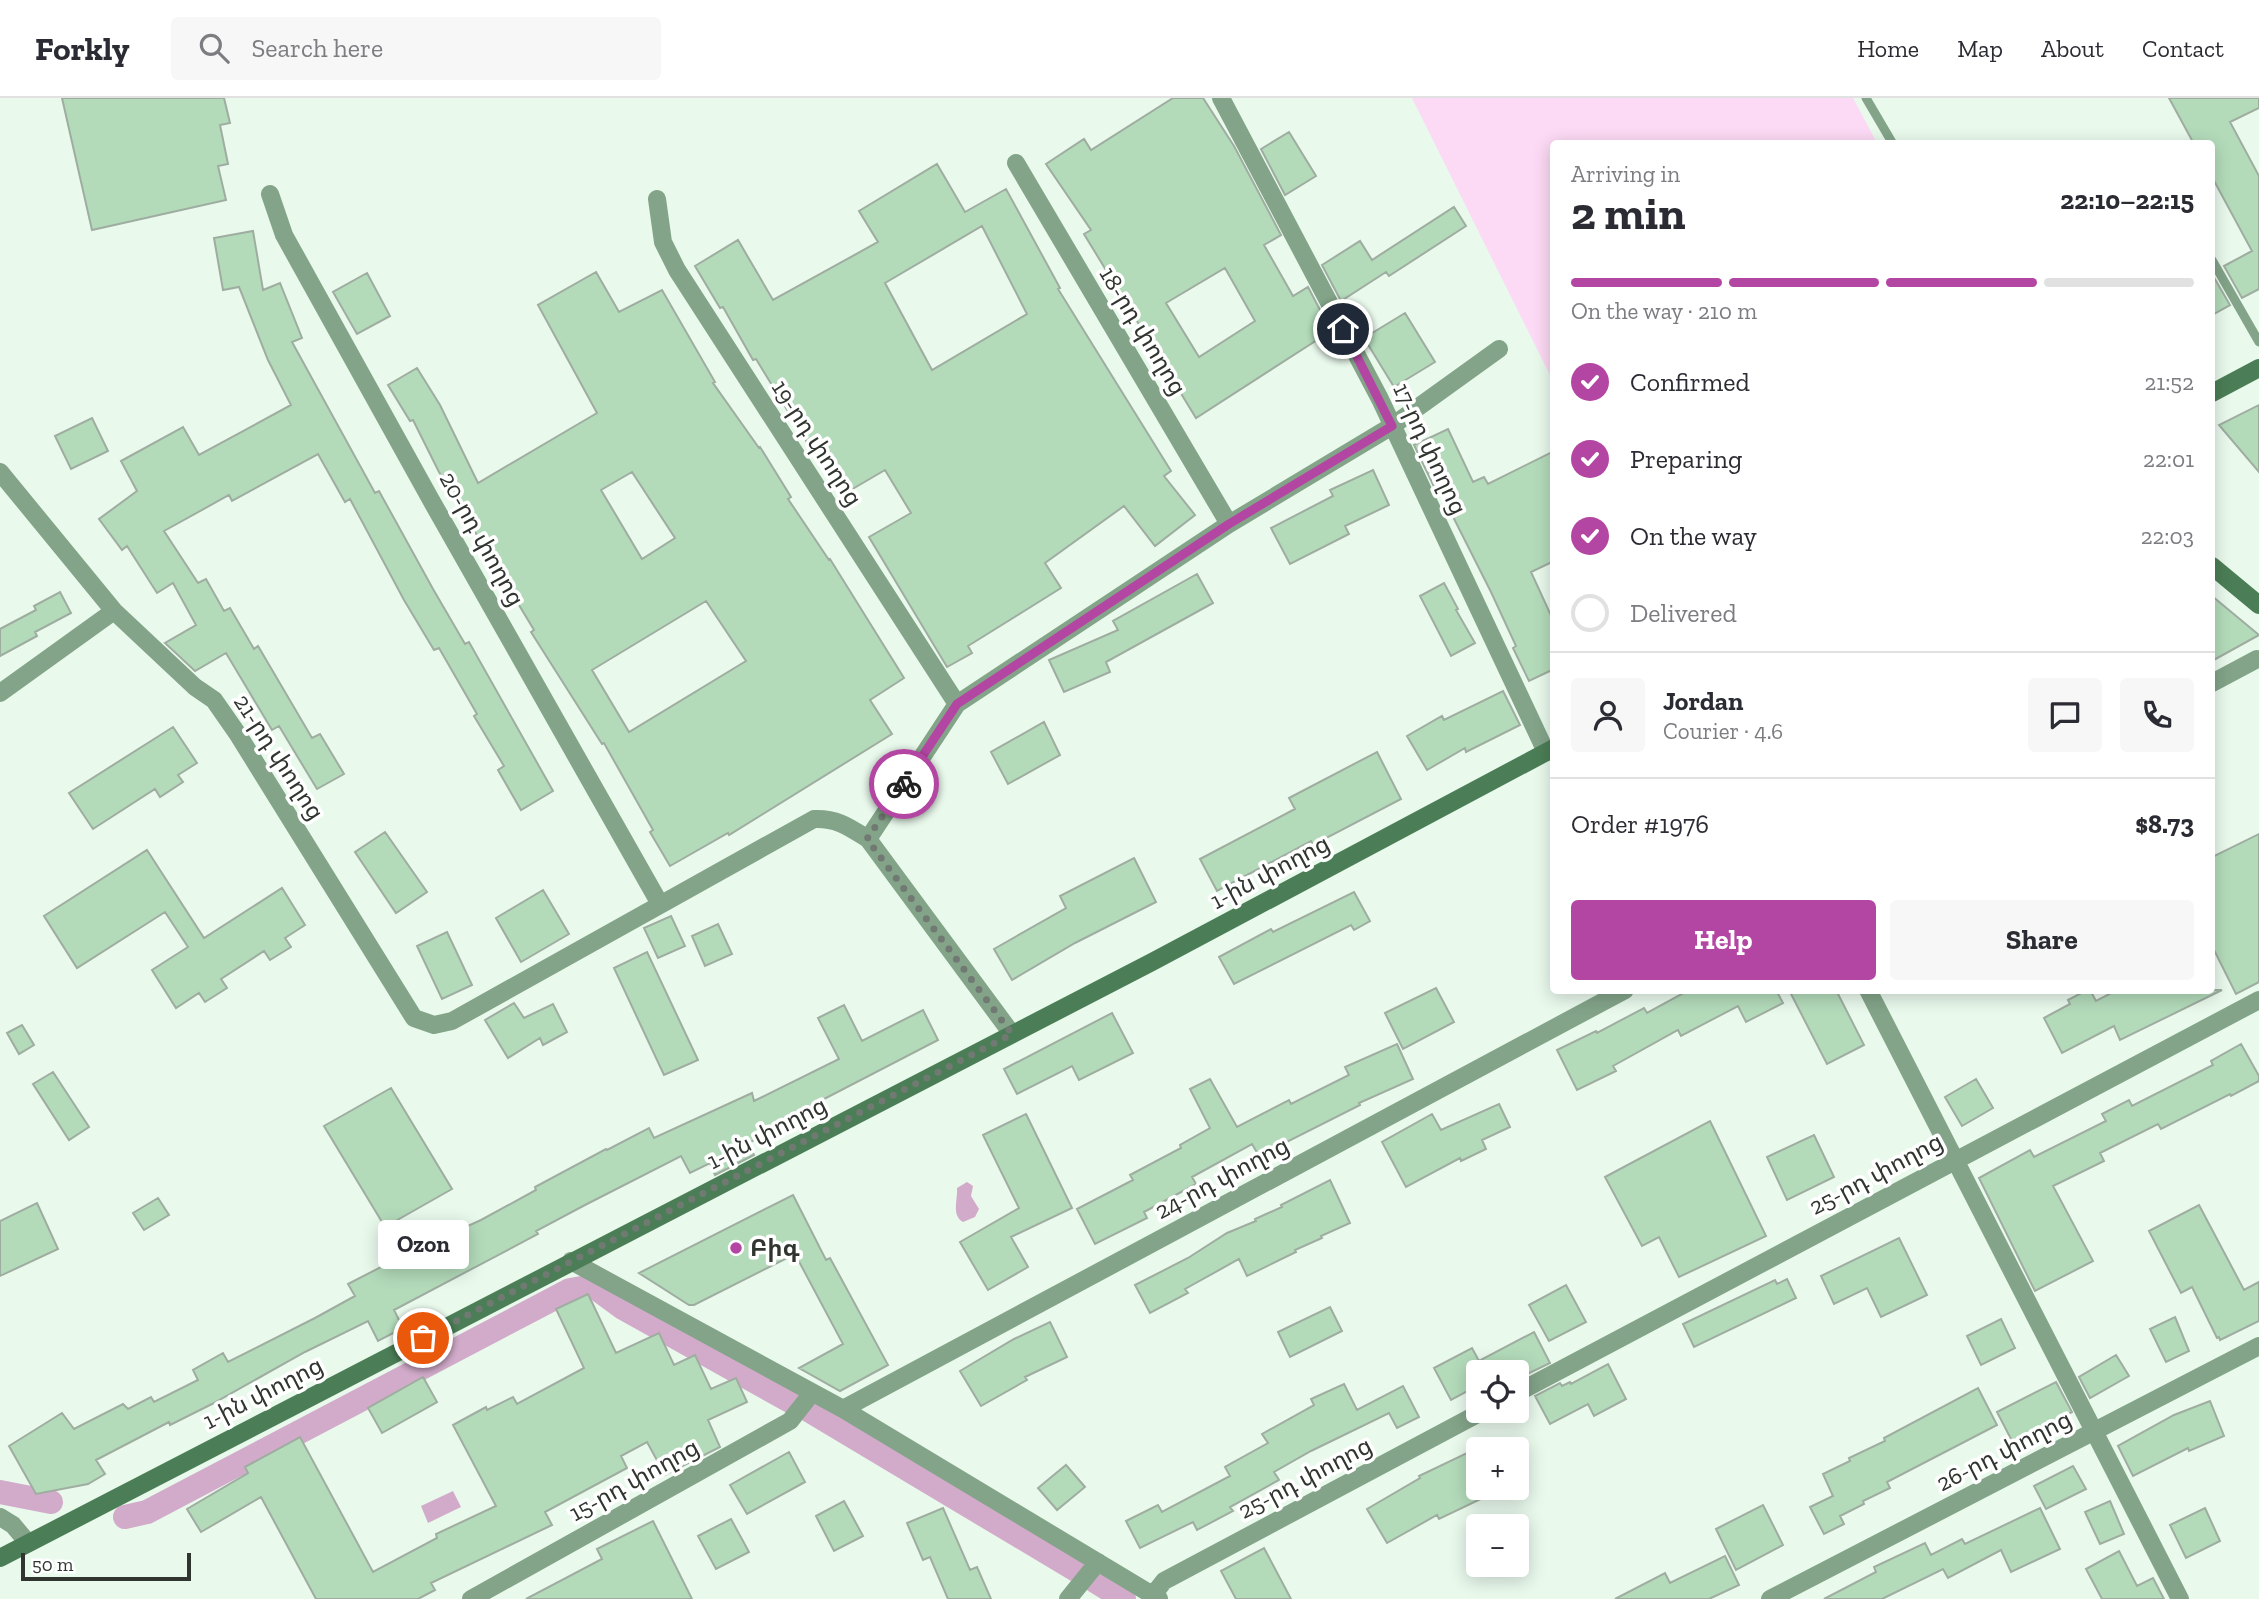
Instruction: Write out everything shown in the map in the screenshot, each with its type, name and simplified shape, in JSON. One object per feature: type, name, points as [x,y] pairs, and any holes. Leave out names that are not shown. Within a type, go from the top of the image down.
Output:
[{"type":"main road","points":[[2215,391],[2259,368]]},
{"type":"main road","points":[[2215,568],[2259,605]]},
{"type":"main road","name":"1-ին փողոց","points":[[0,1558],[1012,1034],[1550,750]]},
{"type":"street","name":"17-րդ փողոց","points":[[1220,98],[1380,398],[1550,750]]},
{"type":"street","name":"18-րդ փողոց","points":[[1016,163],[1229,524]]},
{"type":"street","name":"20-րդ փողոց","points":[[270,194],[284,235],[660,904]]},
{"type":"street","name":"19-րդ փողոց","points":[[657,199],[663,242],[677,270],[957,704]]},
{"type":"street","points":[[867,839],[957,704],[1229,524],[1392,426],[1499,349]]},
{"type":"street","name":"21-րդ փողոց","points":[[0,472],[114,611],[195,687],[214,700],[414,1018],[434,1025],[452,1021],[660,904]]},
{"type":"street","points":[[0,693],[114,611]]},
{"type":"street","points":[[2215,681],[2257,659]]},
{"type":"street","points":[[660,904],[814,819],[830,818],[845,823],[867,839],[1012,1034]]},
{"type":"street","name":"24-րդ փողոց","points":[[843,1409],[1618,994]]},
{"type":"street","points":[[1870,994],[2180,1599]]},
{"type":"street","name":"25-րդ փողոց","points":[[1529,1387],[2259,1000]]},
{"type":"street","points":[[571,1261],[843,1409],[1156,1597]]},
{"type":"street","name":"26-րդ փողոց","points":[[1770,1599],[2259,1346]]},
{"type":"street","name":"15-րդ փողոց","points":[[471,1599],[790,1421],[812,1392]]},
{"type":"street","name":"25-րդ փողոց","points":[[1156,1597],[1164,1581],[1466,1420]]},
{"type":"street","points":[[0,1517],[13,1525],[28,1543]]},
{"type":"street","points":[[1068,1599],[1098,1562]]},
{"type":"lane","points":[[1866,98],[1892,140]]},
{"type":"lane","points":[[2215,265],[2259,342]]},
{"type":"shaded area","points":[[1412,98],[1853,98],[1875,140],[1550,140],[1550,375]]},
{"type":"shaded area","points":[[967,1182],[973,1186],[971,1196],[979,1209],[975,1217],[963,1222],[956,1211],[957,1188]]},
{"type":"shaded area","points":[[453,1491],[461,1507],[428,1523],[421,1506]]},
{"type":"building","points":[[62,98],[224,98],[230,123],[220,125],[228,164],[218,166],[226,200],[92,230]]},
{"type":"building","points":[[1173,98],[1203,98],[1234,146],[1281,235],[1264,245],[1293,296],[1308,287],[1331,331],[1196,418],[1084,234],[1091,230],[1046,164],[1084,139],[1091,150]],"holes":[[[1225,268],[1255,321],[1199,357],[1166,303]]]},
{"type":"building","points":[[2169,98],[2259,98],[2259,108],[2230,122],[2259,176],[2259,289],[2242,298],[2224,266],[2252,251],[2215,183],[2215,140],[2192,140]]},
{"type":"building","points":[[1289,132],[1316,176],[1285,195],[1261,149]]},
{"type":"building","points":[[937,164],[965,212],[1006,189],[1060,288],[1058,289],[1171,471],[1164,476],[1195,515],[1155,546],[1124,506],[1045,563],[1061,588],[968,646],[972,653],[947,667],[869,537],[911,513],[885,470],[844,494],[831,473],[827,475],[695,266],[738,240],[773,300],[878,242],[859,211]],"holes":[[[982,226],[1027,314],[932,370],[885,283]]]},
{"type":"building","points":[[1454,207],[1466,226],[1389,276],[1386,272],[1341,301],[1322,265],[1360,241],[1372,260]]},
{"type":"building","points":[[253,231],[263,290],[280,283],[302,338],[292,342],[375,493],[379,491],[433,589],[465,644],[469,642],[553,791],[521,810],[498,770],[504,766],[474,716],[477,714],[439,648],[434,650],[404,600],[350,499],[345,502],[318,454],[232,501],[229,495],[164,531],[198,583],[206,579],[224,611],[230,608],[254,649],[258,646],[312,738],[320,734],[344,774],[317,789],[279,726],[272,730],[226,653],[195,671],[165,643],[196,625],[173,583],[157,593],[127,546],[122,550],[99,519],[137,491],[121,461],[183,427],[199,455],[291,405],[268,360],[239,287],[223,290],[214,238]]},
{"type":"building","points":[[596,272],[619,312],[662,290],[715,382],[713,383],[760,447],[791,497],[788,499],[830,559],[904,678],[870,700],[892,734],[729,835],[728,833],[670,866],[604,743],[602,744],[531,632],[534,630],[439,472],[413,420],[410,421],[388,385],[417,368],[440,405],[478,483],[597,413],[538,305]],"holes":[[[632,472],[675,538],[642,559],[601,490]],[[706,601],[746,661],[629,732],[592,670]]]},
{"type":"building","points":[[367,273],[390,316],[357,334],[333,292]]},
{"type":"building","points":[[2215,279],[2230,305],[2215,313]]},
{"type":"building","points":[[1405,313],[1435,362],[1394,387],[1364,338]]},
{"type":"building","points":[[2259,405],[2259,472],[2219,425]]},
{"type":"building","points":[[92,418],[108,451],[71,469],[55,436]]},
{"type":"building","points":[[1448,429],[1473,482],[1484,477],[1488,484],[1550,453],[1550,563],[1531,572],[1550,613],[1550,671],[1529,681],[1491,592],[1414,445]]},
{"type":"building","points":[[1373,470],[1389,505],[1345,526],[1349,534],[1290,564],[1271,528],[1333,496],[1330,490]]},
{"type":"building","points":[[1197,574],[1213,603],[1106,662],[1110,672],[1064,692],[1049,660],[1118,630],[1113,621]]},
{"type":"building","points":[[1444,583],[1475,643],[1451,656],[1420,596]]},
{"type":"building","points":[[60,592],[71,613],[35,632],[37,636],[0,656],[0,629],[36,610],[34,606]]},
{"type":"building","points":[[2215,598],[2259,635],[2215,659]]},
{"type":"building","points":[[1503,691],[1520,725],[1466,752],[1465,748],[1427,770],[1407,736],[1442,716],[1444,720]]},
{"type":"building","points":[[1044,722],[1060,755],[1008,784],[991,752]]},
{"type":"building","points":[[173,727],[197,763],[178,775],[183,782],[160,797],[155,789],[93,829],[69,793]]},
{"type":"building","points":[[1377,752],[1401,799],[1313,845],[1311,841],[1217,891],[1200,859],[1295,809],[1289,798]]},
{"type":"building","points":[[385,832],[427,892],[396,913],[355,852]]},
{"type":"building","points":[[2259,834],[2259,982],[2236,994],[2215,952],[2215,856]]},
{"type":"building","points":[[147,850],[204,938],[282,888],[305,925],[285,938],[291,947],[270,960],[264,951],[221,979],[227,988],[205,1002],[199,993],[176,1008],[152,970],[188,947],[165,912],[77,968],[44,916]]},
{"type":"building","points":[[1134,858],[1156,902],[1075,943],[1012,980],[994,949],[1066,908],[1060,896]]},
{"type":"building","points":[[543,890],[569,934],[521,962],[496,918]]},
{"type":"building","points":[[1354,892],[1370,921],[1354,930],[1351,925],[1234,984],[1219,957],[1271,929],[1273,932]]},
{"type":"building","points":[[671,916],[685,946],[658,958],[644,928]]},
{"type":"building","points":[[718,924],[732,954],[705,966],[692,936]]},
{"type":"building","points":[[447,932],[472,985],[442,999],[417,946]]},
{"type":"building","points":[[647,952],[698,1060],[664,1075],[614,968]]},
{"type":"building","points":[[1436,988],[1454,1022],[1403,1049],[1385,1013]]},
{"type":"building","points":[[1682,994],[1778,994],[1783,1003],[1746,1022],[1738,1006],[1681,1036],[1678,1030],[1613,1066],[1616,1071],[1577,1090],[1557,1050],[1644,1008],[1647,1013]]},
{"type":"building","points":[[1791,994],[1838,994],[1864,1045],[1827,1064]]},
{"type":"building","points":[[2079,994],[2092,994],[2096,1001],[2109,994],[2214,994],[2120,1040],[2114,1026],[2062,1053],[2044,1018],[2070,1004],[2068,1000]]},
{"type":"building","points":[[514,1003],[524,1018],[553,1004],[567,1032],[543,1045],[540,1038],[508,1058],[485,1020]]},
{"type":"building","points":[[844,1005],[862,1041],[923,1010],[938,1040],[768,1128],[770,1133],[748,1143],[754,1155],[715,1175],[710,1163],[690,1173],[681,1156],[536,1231],[538,1234],[394,1310],[403,1328],[378,1341],[368,1321],[305,1352],[212,1404],[170,1425],[169,1422],[96,1460],[105,1474],[88,1484],[36,1494],[9,1446],[62,1413],[74,1429],[123,1404],[128,1409],[151,1397],[154,1402],[198,1380],[193,1370],[223,1353],[228,1362],[315,1318],[355,1296],[348,1284],[445,1234],[446,1236],[481,1220],[606,1149],[649,1128],[654,1138],[752,1093],[754,1101],[839,1059],[818,1018]]},
{"type":"building","points":[[1112,1013],[1133,1053],[1079,1080],[1072,1066],[1017,1094],[1004,1069]]},
{"type":"building","points":[[22,1025],[34,1045],[19,1054],[7,1033]]},
{"type":"building","points":[[1397,1044],[1413,1079],[1359,1103],[1360,1105],[1259,1156],[1252,1144],[1192,1177],[1196,1184],[1144,1212],[1147,1218],[1095,1244],[1077,1209],[1133,1180],[1130,1175],[1181,1148],[1180,1145],[1210,1128],[1190,1089],[1210,1079],[1237,1127],[1289,1100],[1291,1104],[1349,1075],[1345,1067]]},
{"type":"building","points":[[2241,1044],[2259,1076],[2259,1081],[2161,1129],[2158,1124],[2100,1153],[2104,1161],[2053,1186],[2093,1261],[2035,1291],[1979,1178],[2030,1150],[2034,1157],[2106,1121],[2102,1114],[2129,1100],[2132,1106],[2213,1065],[2211,1061]]},
{"type":"building","points":[[53,1072],[89,1127],[69,1140],[33,1084]]},
{"type":"building","points":[[1976,1079],[1993,1108],[1962,1126],[1945,1097]]},
{"type":"building","points":[[391,1088],[452,1189],[385,1227],[324,1126]]},
{"type":"building","points":[[1499,1104],[1510,1127],[1482,1140],[1486,1149],[1461,1161],[1460,1158],[1406,1187],[1382,1142],[1432,1114],[1441,1130]]},
{"type":"building","points":[[1026,1114],[1072,1208],[1011,1237],[1028,1267],[988,1290],[960,1242],[1019,1208],[983,1135]]},
{"type":"building","points":[[1710,1121],[1766,1236],[1679,1277],[1659,1237],[1642,1246],[1605,1177]]},
{"type":"building","points":[[1814,1135],[1834,1177],[1787,1200],[1767,1157]]},
{"type":"building","points":[[1330,1180],[1350,1223],[1247,1276],[1239,1259],[1185,1289],[1188,1293],[1150,1313],[1135,1285],[1188,1258],[1227,1233],[1256,1221],[1255,1219]]},
{"type":"building","points":[[793,1195],[826,1260],[830,1258],[888,1365],[840,1391],[799,1368],[843,1344],[795,1254],[694,1305],[689,1305],[639,1273]]},
{"type":"building","points":[[158,1198],[169,1215],[144,1230],[133,1213]]},
{"type":"building","points":[[37,1203],[58,1249],[0,1276],[0,1221]]},
{"type":"building","points":[[2199,1205],[2244,1290],[2259,1282],[2259,1321],[2220,1340],[2192,1287],[2181,1293],[2149,1231]]},
{"type":"building","points":[[1899,1238],[1927,1295],[1881,1317],[1867,1288],[1834,1304],[1821,1276]]},
{"type":"building","points":[[1787,1279],[1796,1298],[1694,1347],[1683,1324],[1775,1280],[1777,1284]]},
{"type":"building","points":[[1566,1285],[1586,1322],[1549,1341],[1529,1305]]},
{"type":"building","points":[[588,1294],[616,1353],[659,1333],[674,1365],[695,1355],[711,1389],[736,1378],[747,1402],[708,1420],[720,1447],[665,1475],[647,1442],[621,1456],[627,1468],[545,1512],[552,1525],[431,1583],[435,1590],[418,1599],[316,1599],[261,1497],[201,1532],[187,1509],[248,1473],[245,1467],[300,1437],[373,1572],[437,1538],[436,1534],[496,1506],[453,1425],[486,1407],[487,1410],[513,1397],[517,1404],[584,1368],[556,1309]]},
{"type":"building","points":[[1330,1307],[1342,1331],[1290,1357],[1278,1332]]},
{"type":"building","points":[[2175,1317],[2189,1351],[2166,1362],[2150,1329]]},
{"type":"building","points":[[2001,1319],[2015,1348],[1981,1365],[1967,1336]]},
{"type":"building","points":[[1050,1322],[1067,1357],[1025,1377],[1027,1380],[981,1406],[960,1371],[1014,1339]]},
{"type":"building","points":[[1534,1332],[1550,1363],[1529,1373],[1529,1360],[1481,1360]]},
{"type":"building","points":[[1472,1348],[1478,1360],[1466,1360],[1466,1392],[1451,1400],[1434,1368]]},
{"type":"building","points":[[2116,1355],[2129,1376],[2090,1398],[2079,1377]]},
{"type":"building","points":[[1608,1364],[1626,1399],[1594,1416],[1588,1404],[1550,1424],[1535,1396],[1560,1383],[1562,1386],[1570,1382],[1571,1384]]},
{"type":"building","points":[[423,1377],[437,1402],[382,1433],[368,1408]]},
{"type":"building","points":[[2056,1382],[2072,1412],[2013,1443],[1997,1412]]},
{"type":"building","points":[[1344,1384],[1357,1410],[1403,1386],[1419,1417],[1397,1428],[1389,1413],[1274,1472],[1279,1480],[1230,1507],[1233,1511],[1197,1530],[1193,1522],[1140,1548],[1126,1521],[1158,1505],[1162,1512],[1230,1476],[1225,1467],[1268,1443],[1262,1434],[1314,1405],[1311,1399]]},
{"type":"building","points":[[1978,1388],[1997,1425],[1887,1482],[1890,1488],[1840,1516],[1844,1524],[1824,1534],[1810,1507],[1833,1496],[1823,1474]]},
{"type":"building","points":[[2210,1401],[2224,1436],[2189,1451],[2188,1448],[2133,1476],[2118,1446],[2174,1415]]},
{"type":"building","points":[[789,1452],[805,1482],[747,1514],[730,1485]]},
{"type":"building","points":[[1466,1453],[1466,1500],[1479,1500],[1439,1519],[1437,1515],[1387,1543],[1367,1509],[1420,1478],[1419,1476]]},
{"type":"building","points":[[1066,1465],[1085,1487],[1057,1510],[1038,1488]]},
{"type":"building","points":[[2073,1466],[2086,1489],[2046,1509],[2034,1486]]},
{"type":"building","points":[[844,1501],[863,1536],[834,1551],[816,1516]]},
{"type":"building","points":[[2110,1501],[2124,1534],[2100,1544],[2085,1512]]},
{"type":"building","points":[[1763,1505],[1783,1545],[1736,1570],[1716,1529]]},
{"type":"building","points":[[943,1508],[970,1570],[977,1567],[991,1599],[948,1599],[930,1557],[923,1560],[907,1523]]},
{"type":"building","points":[[2040,1508],[2060,1549],[2011,1572],[2001,1550],[1948,1578],[1943,1569],[1882,1599],[1824,1599],[1876,1572],[1874,1567],[1925,1543],[1931,1555],[1962,1539],[1965,1544]]},
{"type":"building","points":[[2205,1508],[2220,1541],[2186,1558],[2170,1525]]},
{"type":"building","points":[[731,1519],[749,1552],[716,1569],[698,1536]]},
{"type":"building","points":[[653,1521],[692,1599],[526,1599],[602,1559],[597,1549]]},
{"type":"building","points":[[1264,1548],[1291,1599],[1236,1599],[1221,1571]]},
{"type":"building","points":[[2119,1551],[2137,1586],[2153,1578],[2164,1599],[2102,1599],[2086,1569]]},
{"type":"building","points":[[1725,1556],[1739,1585],[1709,1599],[1615,1599],[1665,1573],[1670,1583]]},
{"type":"waterway","points":[[125,1517],[147,1512],[570,1290],[593,1286],[623,1308],[790,1401]]},
{"type":"waterway","points":[[810,1411],[1076,1570]]},
{"type":"waterway","points":[[0,1492],[51,1502]]},
{"type":"waterway","points":[[1095,1581],[1124,1599]]},
{"type":"way so far","points":[[423,1338],[1012,1034],[867,839],[904,784]]},
{"type":"place","name":"Բիգ","points":[[736,1248]]},
{"type":"place","name":"Ozon","points":[[423,1338]]},
{"type":"route","points":[[904,784],[957,704],[1229,524],[1392,426],[1343,329]]}]
